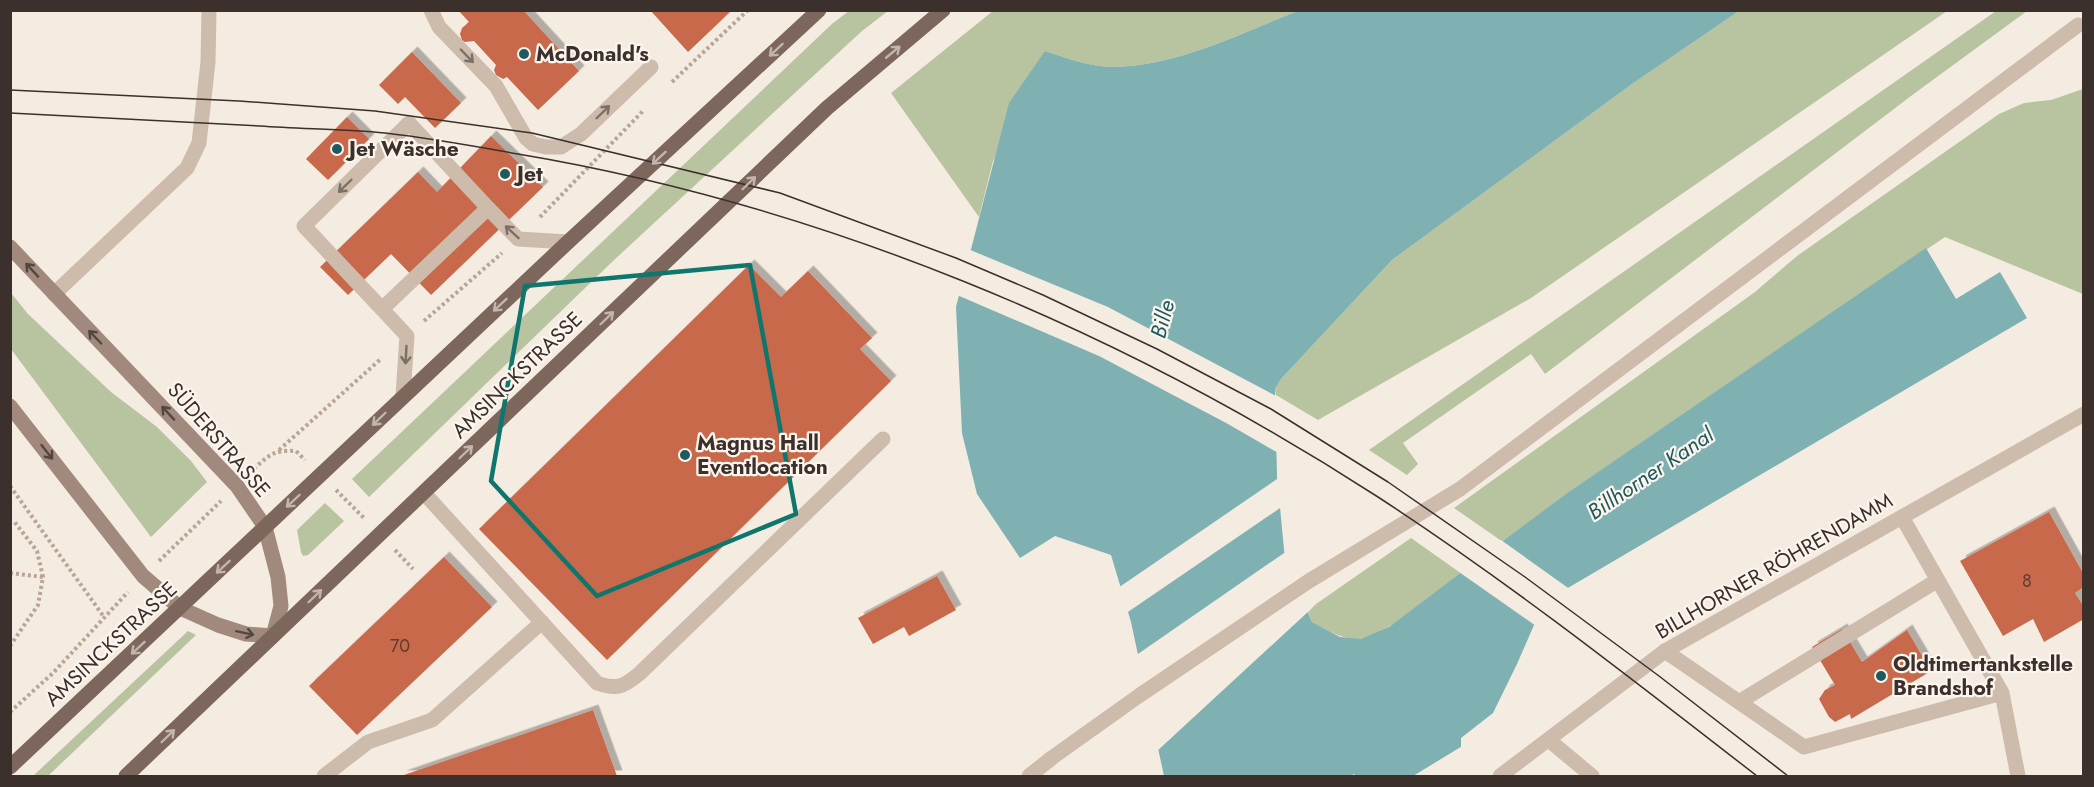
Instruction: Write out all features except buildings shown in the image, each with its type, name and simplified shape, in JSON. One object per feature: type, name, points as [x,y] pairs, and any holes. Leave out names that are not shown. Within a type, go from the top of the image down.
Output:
[{"type":"main road","name":"AMSINCKSTRASSE","points":[[126,777],[827,108],[943,10]]},
{"type":"main road","name":"AMSINCKSTRASSE","points":[[10,767],[813,12]]},
{"type":"main road","name":"SÜDERSTRASSE","points":[[10,247],[237,486],[265,527],[278,577],[281,606],[273,636]]},
{"type":"main road","points":[[10,406],[143,576],[180,608],[218,626],[246,634],[273,636]]},
{"type":"street","points":[[54,294],[187,168],[199,143],[208,62],[208,10]]},
{"type":"street","points":[[431,10],[439,27],[496,86],[526,138],[533,144],[561,147],[581,134],[651,67]]},
{"type":"street","points":[[1029,777],[1053,757],[1140,695],[1309,581],[1460,489],[2078,25]]},
{"type":"street","points":[[404,396],[407,336],[304,226],[409,123],[518,239],[568,242]]},
{"type":"street","points":[[382,309],[488,208]]},
{"type":"street","name":"BILLHORNER RÖHRENDAMM","points":[[1500,777],[1665,651],[2084,414]]},
{"type":"street","points":[[424,493],[597,683],[611,687],[626,685],[639,674],[883,439]]},
{"type":"street","points":[[1902,517],[2002,693],[2018,777]]},
{"type":"street","points":[[1739,702],[1938,580]]},
{"type":"street","points":[[324,777],[368,742],[432,720],[542,622]]},
{"type":"street","points":[[1665,651],[1803,747],[2002,693]]},
{"type":"street","points":[[1550,741],[1592,777]]},
{"type":"path","points":[[10,486],[104,617]]},
{"type":"path","points":[[10,646],[38,605],[43,577],[38,551],[13,520]]},
{"type":"path","points":[[10,573],[43,577]]},
{"type":"path","points":[[10,712],[52,673],[143,576]]},
{"type":"highlighted area","points":[[750,265],[796,514],[597,596],[491,481],[525,286]]},
{"type":"green space","points":[[849,11],[888,11],[862,31],[614,260],[369,497],[352,479],[833,23]]},
{"type":"green space","points":[[993,11],[1298,11],[1185,55],[1137,65],[1113,67],[1096,65],[1045,51],[993,161],[979,217],[891,93]]},
{"type":"green space","points":[[1739,11],[1947,11],[1531,298],[1318,420],[1276,395],[1275,389],[1281,379],[1392,260],[1632,84]]},
{"type":"green space","points":[[1996,11],[2027,11],[1915,93],[1545,374],[1531,354],[1403,443],[1418,464],[1407,475],[1369,450]]},
{"type":"green space","points":[[2083,89],[2083,294],[1945,237],[1567,493],[1503,542],[1454,508],[1755,292],[1797,256],[1999,114],[2024,103],[2051,100]]},
{"type":"green space","points":[[11,293],[28,314],[111,392],[157,427],[191,461],[207,482],[151,537],[11,349]]},
{"type":"green space","points":[[325,503],[344,521],[308,555],[303,556],[297,530]]},
{"type":"green space","points":[[1411,538],[1462,574],[1427,601],[1371,636],[1360,639],[1347,638],[1312,622],[1308,612],[1316,604]]},
{"type":"green space","points":[[188,631],[196,635],[48,776],[33,776]]},
{"type":"water","points":[[1298,11],[1739,11],[1632,84],[1392,260],[1281,379],[1275,389],[1277,476],[1285,560],[1312,622],[1340,637],[1361,639],[1389,627],[1567,493],[1926,248],[1956,299],[2000,272],[2027,318],[1544,602],[1493,713],[1461,738],[1461,747],[1432,765],[1436,776],[1356,776],[1354,774],[1350,776],[1164,776],[1131,622],[1111,555],[1055,536],[1020,558],[977,494],[962,433],[956,307],[1009,103],[1045,51],[1096,65],[1113,67],[1137,65],[1185,55]]},
{"type":"pier","points":[[968,249],[1108,307],[1278,397],[1280,454],[1099,356],[957,295]]},
{"type":"pier","points":[[1280,477],[1283,506],[1125,614],[1118,588]]},
{"type":"pier","points":[[1501,540],[1571,590],[1546,604],[1536,626],[1459,572]]},
{"type":"pier","points":[[1287,551],[1288,559],[1310,610],[1156,752],[1135,656]]},
{"type":"pier","points":[[1461,747],[1463,750],[1436,766],[1439,776],[1413,776]]},
{"type":"tram line","points":[[10,90],[239,101],[375,111],[532,133],[780,193],[956,258],[1043,295],[1157,349],[1271,409],[1388,482],[1525,577],[1659,676],[1788,776]]},
{"type":"tram line","points":[[10,113],[370,132],[485,148],[632,177],[744,206],[856,241],[965,282],[1073,329],[1178,380],[1279,436],[1378,497],[1523,598],[1757,776]]},
{"type":"place","name":"McDonald's","points":[[524,54]]},
{"type":"place","name":"Jet Wäsche","points":[[337,149]]},
{"type":"place","name":"Jet","points":[[505,174]]},
{"type":"place","name":"Magnus Hall Eventlocation","points":[[685,455]]},
{"type":"place","name":"Oldtimertankstelle Brandshof","points":[[1881,676]]},
{"type":"water label","name":"Bille","points":[[1162,319]]},
{"type":"water label","name":"Billhorner Kanal","points":[[1650,473]]}]
